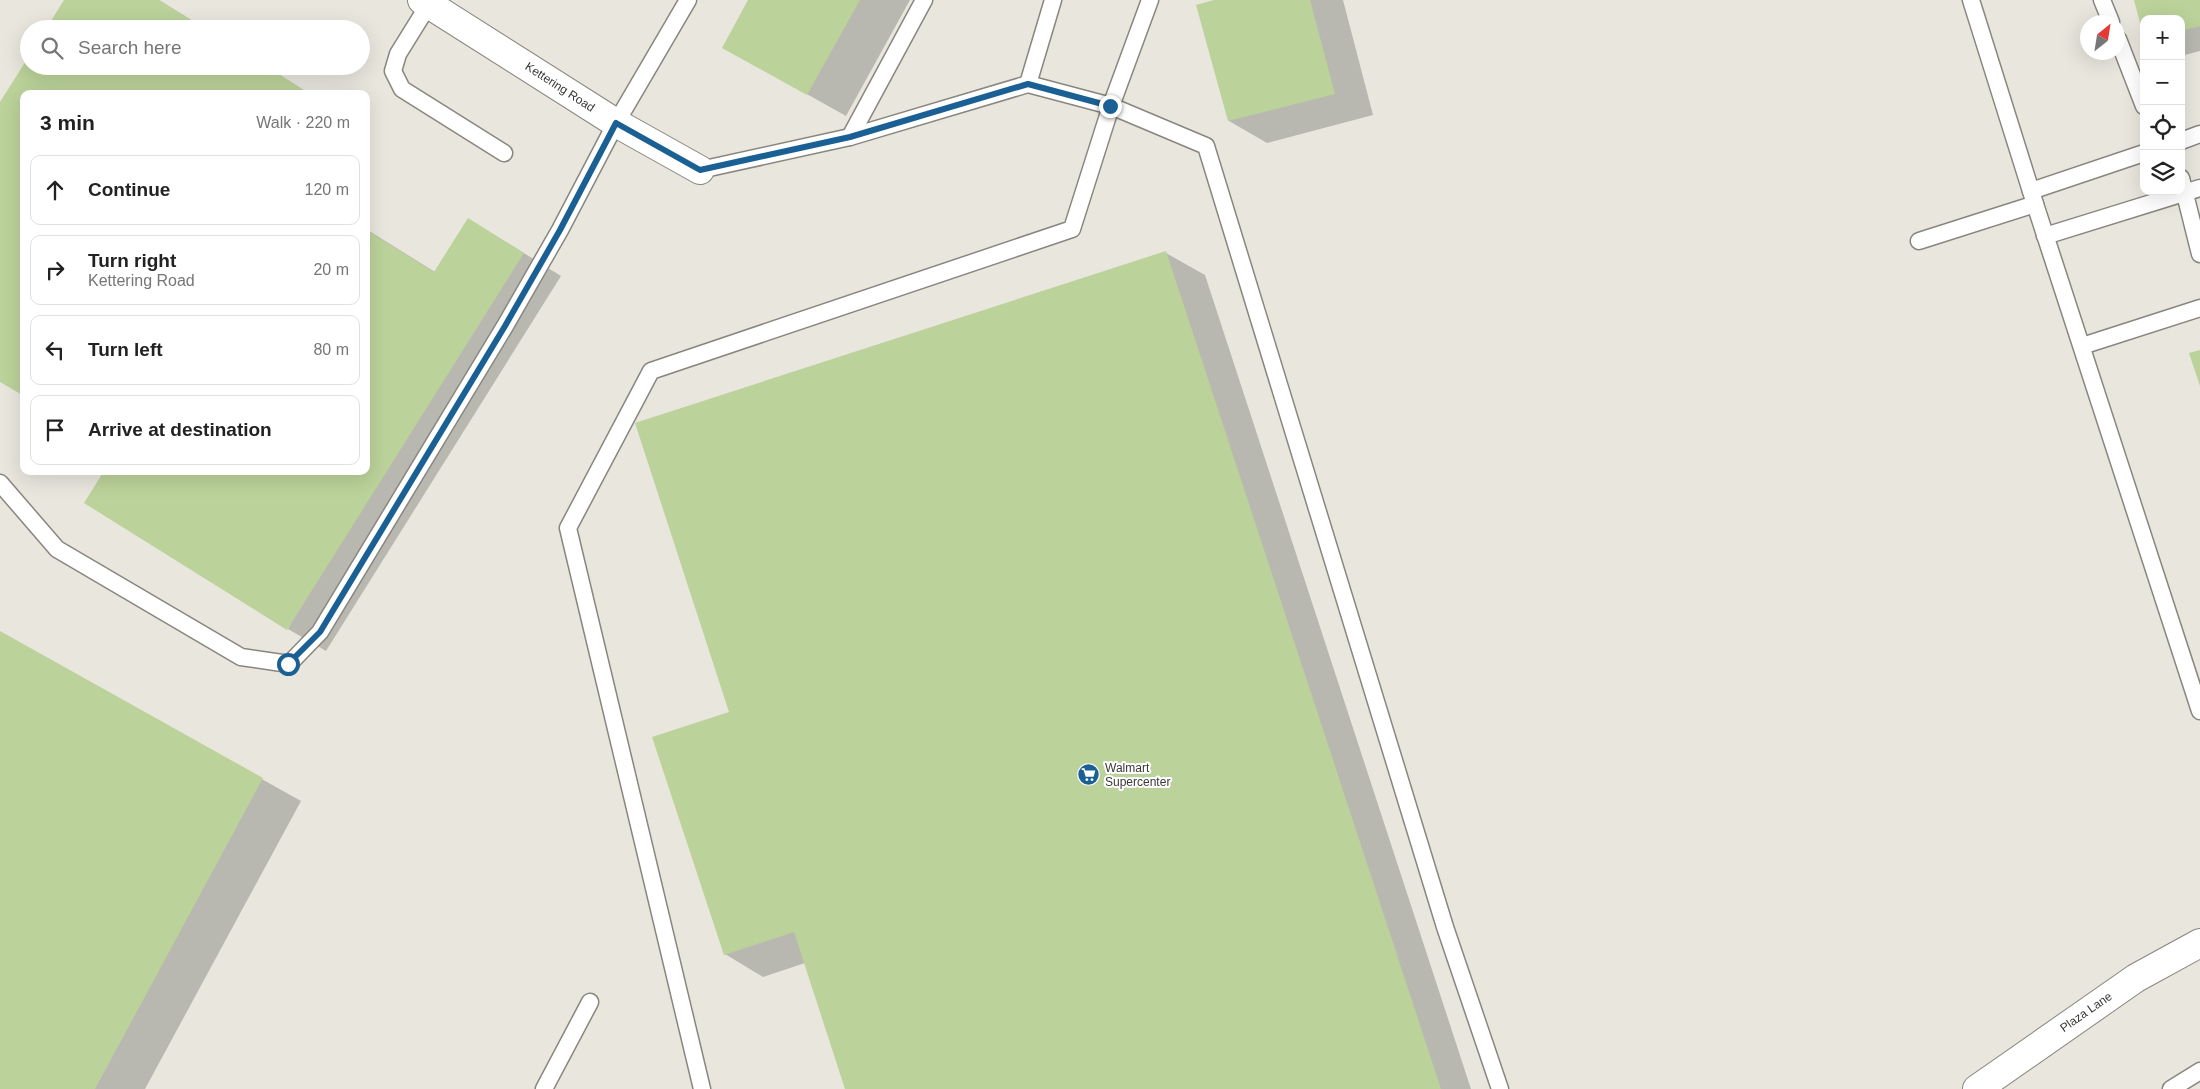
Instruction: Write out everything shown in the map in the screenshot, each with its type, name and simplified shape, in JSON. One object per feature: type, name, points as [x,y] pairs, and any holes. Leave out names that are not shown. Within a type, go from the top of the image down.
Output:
[{"type":"street","name":"Kettering Road","points":[[426,2],[616,123],[700,170]]},
{"type":"street","name":"Plaza Lane","points":[[1978,1089],[2136,978],[2200,943]]},
{"type":"lane","points":[[0,483],[57,548],[241,657],[288,664],[320,632],[505,326],[560,230],[616,123],[688,0]]},
{"type":"lane","points":[[850,137],[924,0]]},
{"type":"lane","points":[[1028,84],[1053,0]]},
{"type":"lane","points":[[702,1089],[568,528],[651,371],[1072,229],[1110,106],[1150,0]]},
{"type":"lane","points":[[1971,0],[2045,236],[2200,711]]},
{"type":"lane","points":[[2102,0],[2108,15]]},
{"type":"lane","points":[[426,2],[398,54],[393,71],[402,89],[504,153]]},
{"type":"lane","points":[[2125,57],[2144,105]]},
{"type":"lane","points":[[700,170],[850,137],[1028,84],[1110,106],[1206,146],[1445,927],[1500,1089]]},
{"type":"lane","points":[[2185,140],[2200,134]]},
{"type":"lane","points":[[1919,241],[2140,155]]},
{"type":"lane","points":[[2045,236],[2189,186],[2200,254]]},
{"type":"lane","points":[[2082,346],[2200,308]]},
{"type":"lane","points":[[544,1089],[590,1002]]},
{"type":"lane","points":[[2181,1086],[2200,1071]]},
{"type":"building","points":[[64,0],[159,0],[191,20],[52,20]]},
{"type":"building","points":[[748,0],[860,0],[807,95],[722,48]]},
{"type":"building","points":[[1214,0],[1310,0],[1335,94],[1228,121],[1196,5]]},
{"type":"building","points":[[2134,0],[2200,0],[2200,26],[2185,30],[2185,15],[2140,15],[2140,23]]},
{"type":"building","points":[[20,70],[20,75],[280,75],[303,90],[20,90],[20,394],[0,382],[0,102]]},
{"type":"building","points":[[468,218],[524,253],[287,630],[84,503],[102,475],[370,475],[370,232],[434,272]]},
{"type":"building","points":[[1166,251],[1441,1089],[845,1089],[794,932],[724,955],[652,737],[729,712],[635,423]]},
{"type":"building","points":[[2200,350],[2200,386],[2189,353]]},
{"type":"building","points":[[0,631],[263,778],[95,1089],[0,1089]]},
{"type":"place","name":"Walmart Supercenter","points":[[1089,775]]},
{"type":"route","points":[[288,664],[320,632],[505,326],[560,230],[616,123],[700,170],[850,137],[1028,84],[1110,106]]}]
